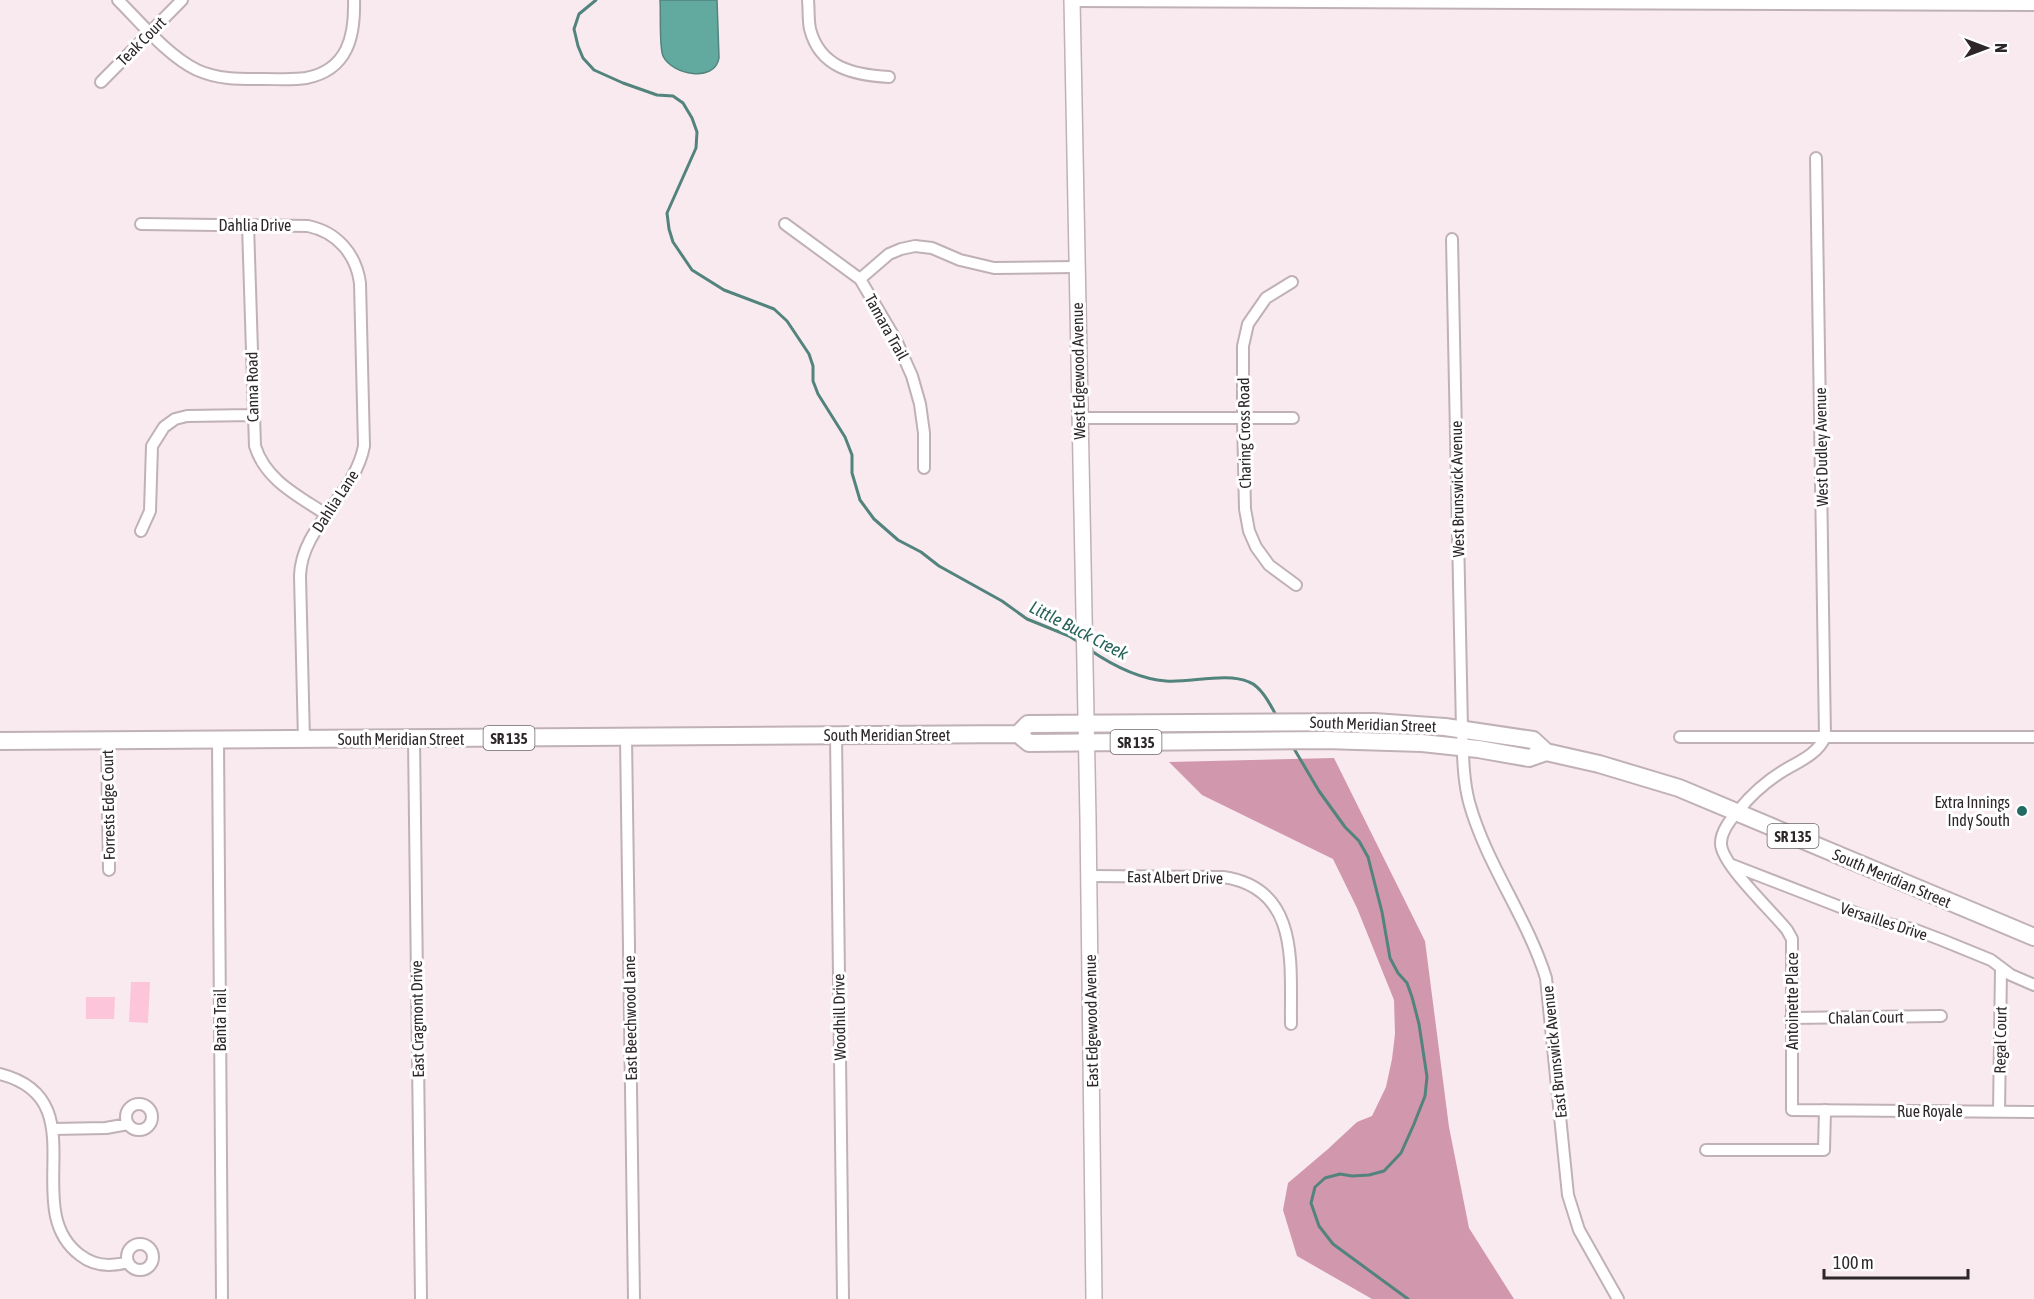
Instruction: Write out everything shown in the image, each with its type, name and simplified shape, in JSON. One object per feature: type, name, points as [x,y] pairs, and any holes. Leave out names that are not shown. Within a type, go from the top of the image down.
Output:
[{"type":"main road","name":"West Edgewood Avenue","points":[[1072,1],[1086,742]]},
{"type":"main road","name":"South Meridian Street","points":[[1018,734],[1028,724],[1314,722],[1391,723],[1462,738]]},
{"type":"main road","name":"South Meridian Street","points":[[0,741],[1018,734],[1029,743],[1257,740],[1401,742],[1462,738],[1533,741],[1546,752],[1599,764],[1679,788],[2034,937]]},
{"type":"main road","name":"East Edgewood Avenue","points":[[1086,742],[1094,1299]]},
{"type":"street","points":[[118,0],[185,63],[197,70],[223,78],[305,78],[328,69],[349,45],[353,34],[354,0]]},
{"type":"street","name":"Teak Court","points":[[100,82],[182,0]]},
{"type":"street","points":[[808,0],[811,32],[827,58],[851,73],[889,77]]},
{"type":"street","points":[[1072,1],[2034,5]]},
{"type":"street","name":"West Dudley Avenue","points":[[1816,158],[1825,737]]},
{"type":"street","name":"Dahlia Drive","points":[[141,224],[300,225],[317,228],[340,241],[354,262]]},
{"type":"street","name":"Tamara Trail","points":[[785,224],[860,279],[901,348],[912,376],[922,421],[924,468]]},
{"type":"street","name":"Canna Road","points":[[248,225],[255,446],[262,464],[278,481],[327,515]]},
{"type":"street","name":"West Brunswick Avenue","points":[[1452,239],[1462,738]]},
{"type":"street","points":[[860,279],[889,254],[915,246],[932,248],[960,260],[994,268],[1076,267]]},
{"type":"street","name":"Dahlia Lane","points":[[304,740],[301,564],[307,544],[358,468],[364,446],[360,283],[354,262]]},
{"type":"street","name":"Charing Cross Road","points":[[1292,282],[1266,298],[1248,324],[1243,346],[1243,418],[1245,509],[1249,531],[1256,548],[1269,565],[1296,585]]},
{"type":"street","points":[[141,531],[150,511],[152,446],[164,427],[175,419],[187,416],[253,415]]},
{"type":"street","points":[[1080,418],[1293,418]]},
{"type":"street","name":"Woodhill Drive","points":[[836,735],[843,1299]]},
{"type":"street","name":"East Beechwood Lane","points":[[626,737],[633,1299]]},
{"type":"street","points":[[1680,737],[2034,737]]},
{"type":"street","name":"Antoinette Place","points":[[1825,737],[1818,748],[1760,787],[1736,813],[1722,836],[1721,849],[1730,865],[1788,930],[1791,939],[1792,1110],[1825,1110]]},
{"type":"street","name":"East Brunswick Avenue","points":[[1462,738],[1466,784],[1473,815],[1488,852],[1539,955],[1546,978],[1568,1191],[1573,1213],[1583,1238],[1618,1299]]},
{"type":"street","name":"East Cragmont Drive","points":[[414,739],[421,1299]]},
{"type":"street","name":"Banta Trail","points":[[218,740],[222,1299]]},
{"type":"street","name":"Forrests Edge Court","points":[[107,741],[109,870]]},
{"type":"street","name":"Versailles Drive","points":[[1730,865],[1879,922],[1913,929],[1991,960],[2013,976],[2034,985]]},
{"type":"street","name":"East Albert Drive","points":[[1088,876],[1223,877],[1240,881],[1256,889],[1276,908],[1288,937],[1291,1024]]},
{"type":"street","name":"Regal Court","points":[[2000,1112],[2001,969]]},
{"type":"street","name":"Chalan Court","points":[[1791,1018],[1941,1017]]},
{"type":"street","points":[[0,1074],[20,1081],[35,1092],[45,1107],[53,1129],[54,1208],[59,1230],[64,1238],[75,1251],[91,1262],[108,1265],[128,1262]]},
{"type":"street","points":[[1706,1150],[1824,1150],[1825,1110]]},
{"type":"street","name":"Rue Royale","points":[[1825,1110],[2034,1112]]},
{"type":"street","points":[[53,1129],[106,1128],[128,1124]]},
{"type":"shaded area","points":[[660,0],[717,0],[719,58],[716,66],[710,71],[684,72],[668,63],[663,56]]},
{"type":"shaded area","points":[[1334,758],[1425,941],[1449,1127],[1469,1228],[1514,1299],[1372,1299],[1297,1256],[1283,1210],[1288,1183],[1357,1122],[1372,1116],[1386,1087],[1392,1059],[1395,1034],[1394,1000],[1357,908],[1333,859],[1202,795],[1169,762]]},
{"type":"shaded area","points":[[131,982],[150,982],[148,1023],[129,1022]]},
{"type":"shaded area","points":[[86,997],[115,997],[114,1019],[86,1019]]},
{"type":"waterway","name":"Little Buck Creek","points":[[596,0],[579,14],[574,29],[583,58],[594,70],[623,83],[657,95],[673,96],[683,103],[697,132],[696,148],[667,213],[673,242],[692,270],[724,290],[774,309],[787,321],[809,354],[813,366],[813,381],[818,394],[845,437],[852,455],[852,473],[860,500],[874,519],[898,540],[1002,601],[1027,619],[1069,636],[1080,643]]},
{"type":"waterway","name":"Little Buck Creek","points":[[1090,650],[1126,670],[1156,680],[1230,678],[1249,682],[1262,692],[1277,717]]},
{"type":"waterway","name":"Little Buck Creek","points":[[1293,747],[1319,791],[1345,827],[1359,841],[1368,857],[1382,912],[1390,958],[1398,973],[1407,983],[1412,997],[1419,1024],[1427,1077],[1425,1096],[1401,1153],[1384,1171],[1369,1175],[1340,1174],[1325,1178],[1315,1187],[1311,1203],[1319,1226],[1333,1244],[1408,1299]]},
{"type":"place","name":"Extra Innings Indy South","points":[[2022,811]]}]
